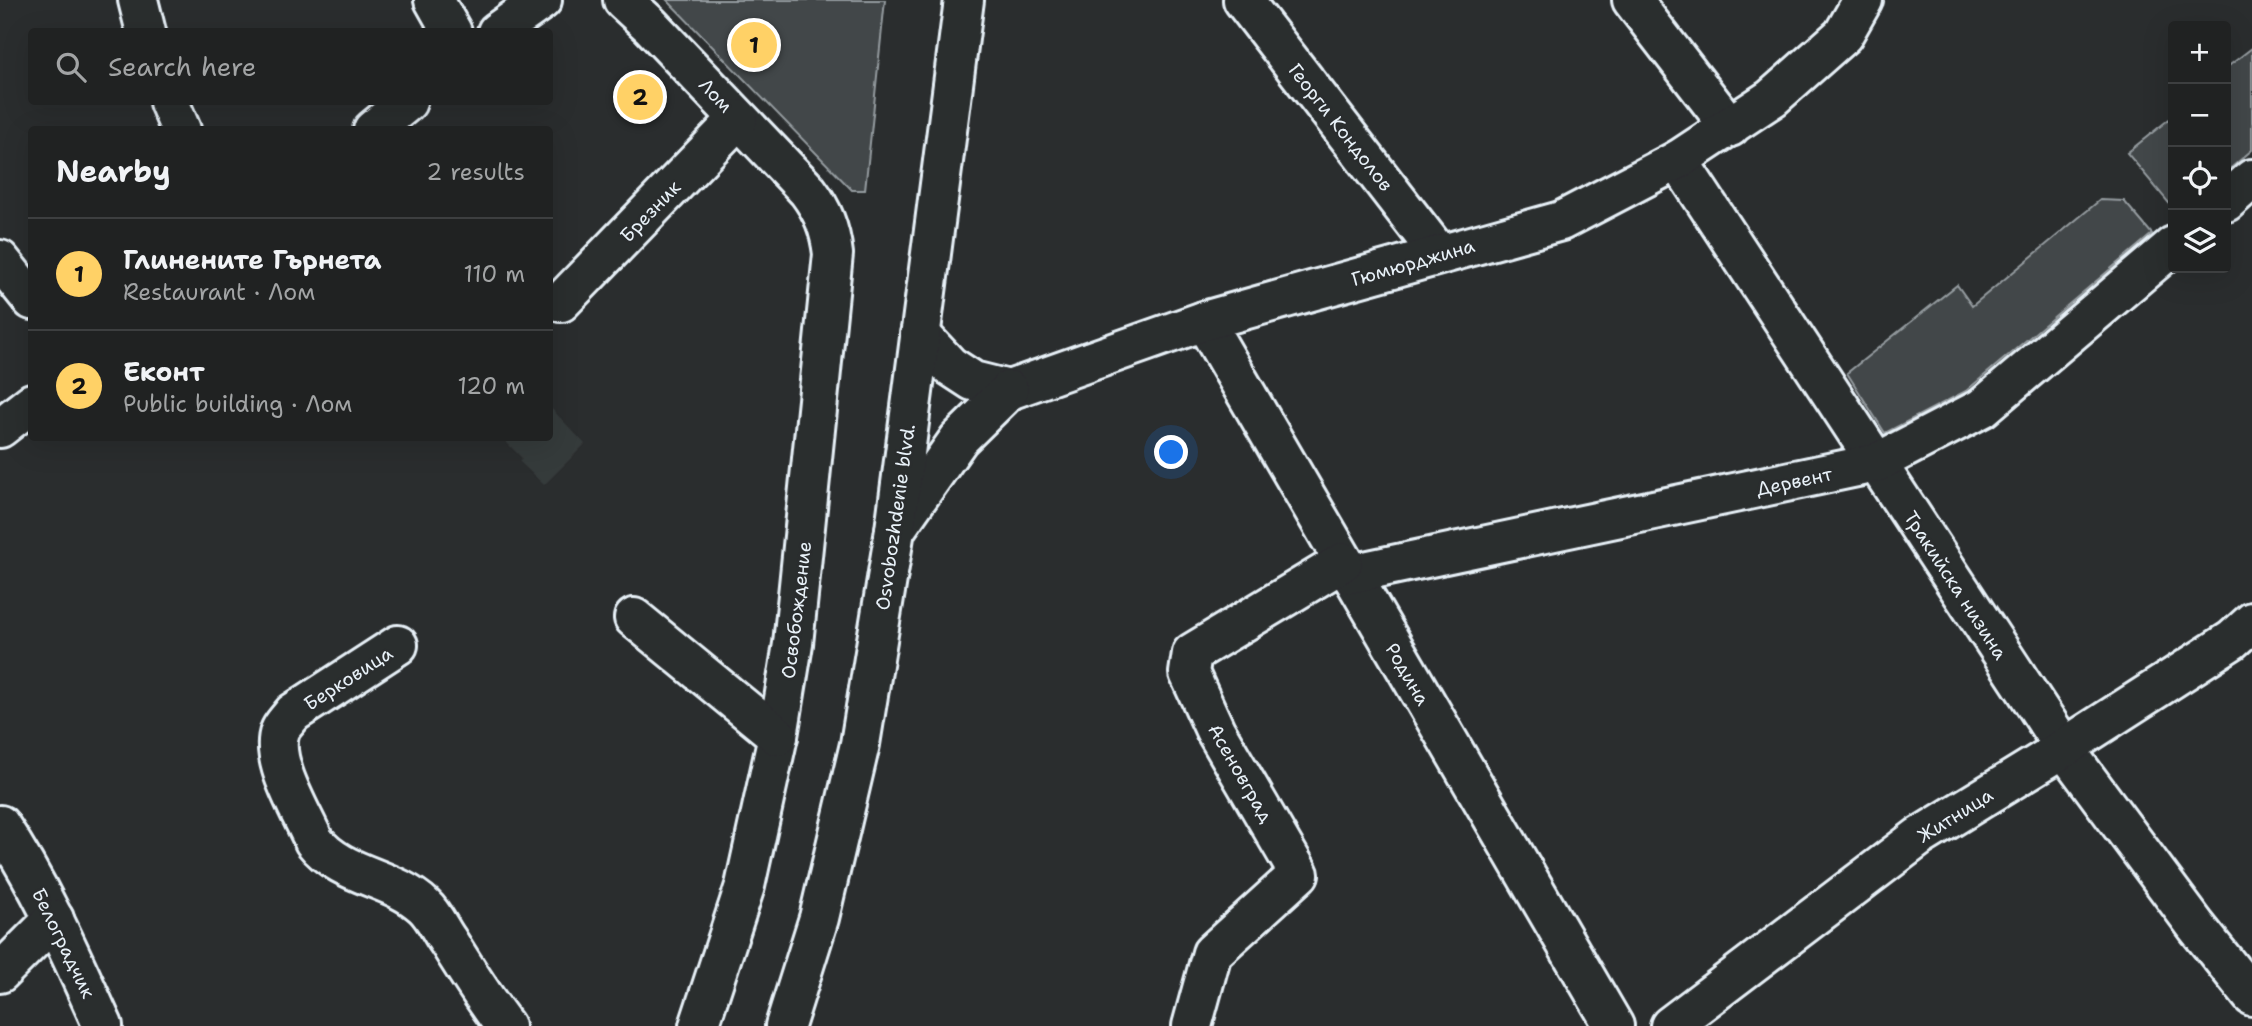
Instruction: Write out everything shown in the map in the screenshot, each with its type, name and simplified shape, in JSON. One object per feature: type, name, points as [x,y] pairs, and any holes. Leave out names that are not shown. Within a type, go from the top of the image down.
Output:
[{"type":"street","points":[[138,0],[145,28]]},
{"type":"street","points":[[434,0],[450,28]]},
{"type":"street","points":[[503,28],[542,0]]},
{"type":"street","name":"Лом","points":[[623,0],[808,191]]},
{"type":"street","name":"Osvobozhdenie blvd.","points":[[785,1026],[819,918],[860,744],[895,530],[964,0]]},
{"type":"street","name":"Георги Кондолов","points":[[1242,0],[1439,254]]},
{"type":"street","points":[[1632,0],[1730,127]]},
{"type":"street","name":"Гюмюрджина","points":[[1009,390],[1204,321],[1561,221],[1678,160],[1772,99],[1843,35],[1863,0]]},
{"type":"street","points":[[170,105],[179,126]]},
{"type":"street","points":[[378,126],[403,105]]},
{"type":"street","name":"Брезник","points":[[561,302],[738,119]]},
{"type":"street","name":"Тракийска низина","points":[[1678,160],[2064,748],[2196,926],[2252,996]]},
{"type":"street","points":[[2231,198],[2252,179]]},
{"type":"street","name":"Освобождение","points":[[699,1026],[745,886],[778,736],[793,644],[833,273],[830,230],[820,206],[808,191]]},
{"type":"street","name":"Дервент","points":[[1347,568],[1876,463],[1982,408],[2168,250]]},
{"type":"street","points":[[0,260],[28,295]]},
{"type":"street","name":"Родина","points":[[1204,321],[1614,1026]]},
{"type":"street","points":[[920,334],[950,366],[973,380],[1009,390]]},
{"type":"street","points":[[895,530],[959,439],[1009,390]]},
{"type":"street","points":[[0,428],[28,406]]},
{"type":"street","name":"Асеновград","points":[[1192,1026],[1212,953],[1299,874],[1215,730],[1189,673],[1192,653],[1347,568]]},
{"type":"street","points":[[634,618],[778,736]]},
{"type":"street","name":"Житница","points":[[1670,1026],[1919,837],[2232,640],[2252,622]]},
{"type":"street","name":"Берковица","points":[[398,645],[293,713],[280,729],[277,746],[279,763],[314,841],[341,865],[403,891],[426,908],[481,996],[505,1026]]},
{"type":"street","name":"Белоградчик","points":[[0,825],[17,850],[54,919],[103,1026]]},
{"type":"street","points":[[0,972],[54,919]]},
{"type":"shaded area","points":[[667,0],[885,0],[865,190],[852,190]]},
{"type":"shaded area","points":[[2252,48],[2252,150],[2231,168],[2231,84],[2231,64]]},
{"type":"shaded area","points":[[2168,120],[2168,202],[2127,153]]},
{"type":"shaded area","points":[[2100,200],[2124,201],[2152,234],[1966,391],[1885,433],[1847,373],[1957,285],[1972,306]]},
{"type":"shaded area","points":[[553,410],[585,444],[544,485],[519,461],[522,458],[505,441],[553,441]]},
{"type":"place","name":"Глинените Гърнета","points":[[754,45]]},
{"type":"place","name":"Еконт","points":[[640,97]]}]
